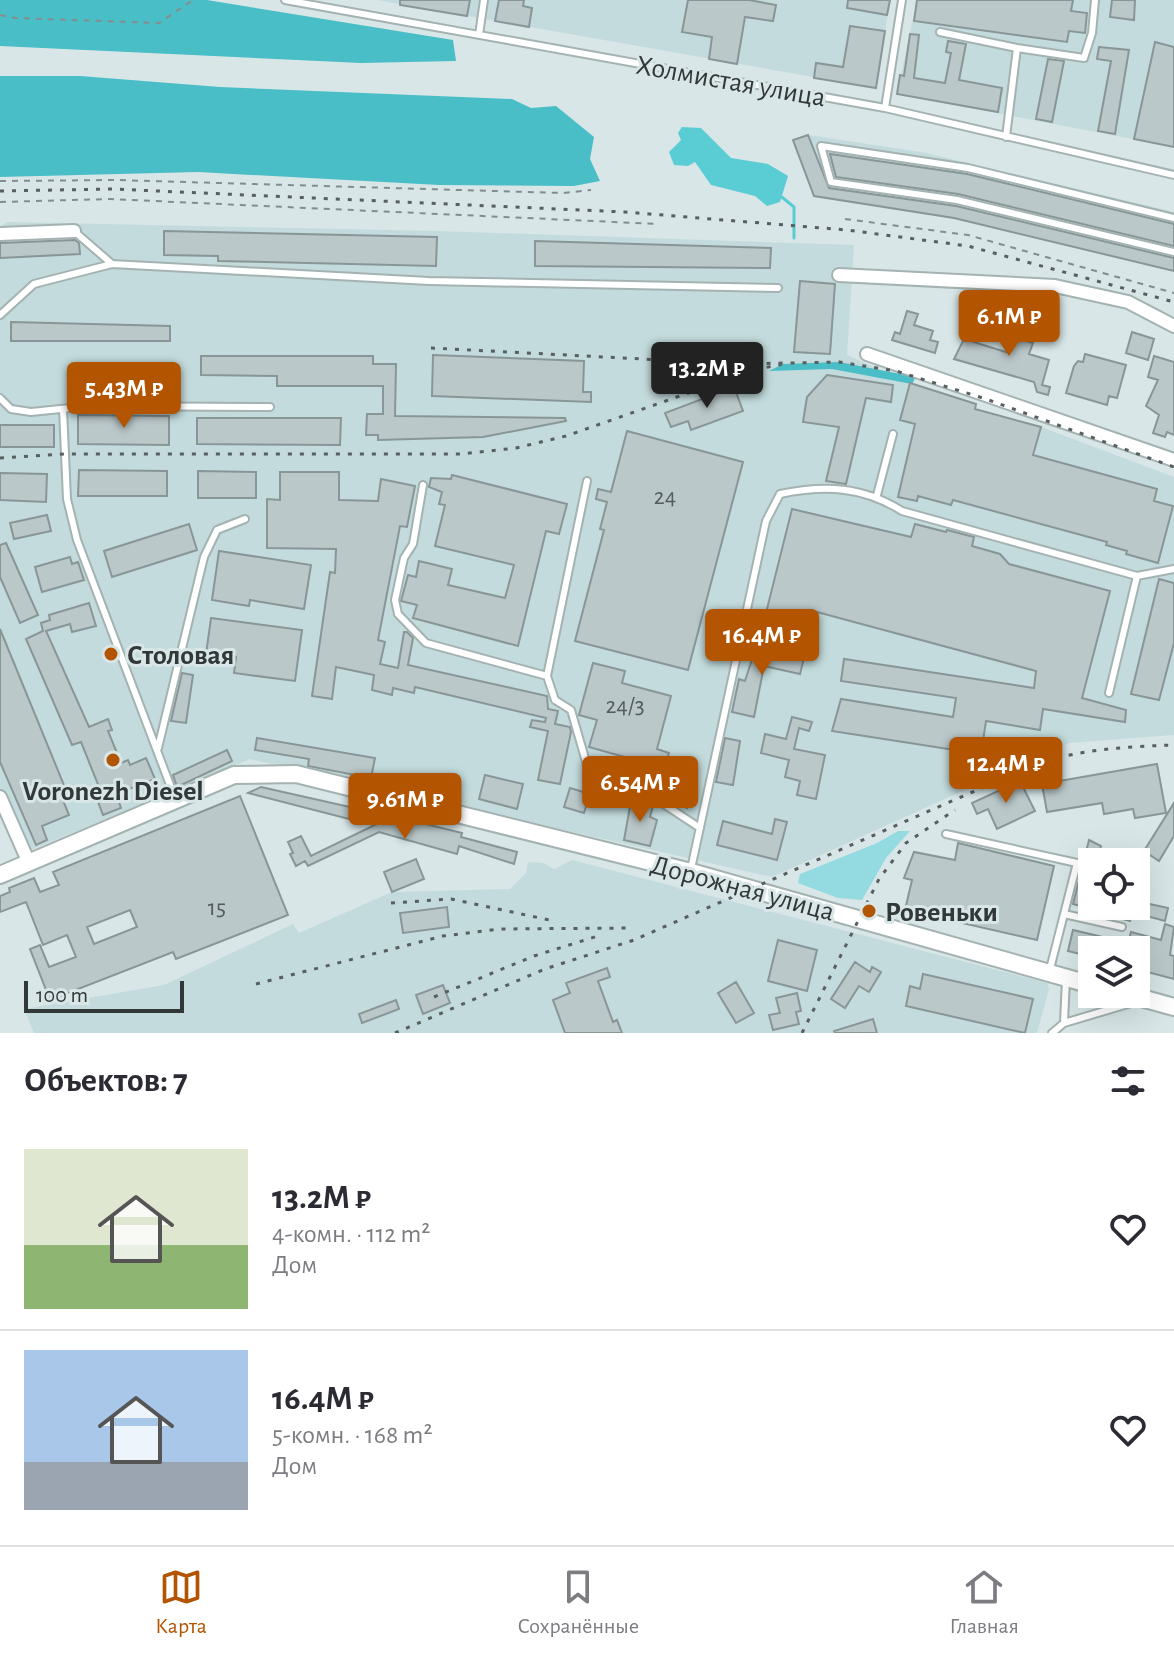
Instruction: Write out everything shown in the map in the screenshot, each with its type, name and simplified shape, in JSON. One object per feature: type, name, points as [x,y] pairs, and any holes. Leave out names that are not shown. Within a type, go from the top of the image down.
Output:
[{"type":"street","points":[[0,234],[74,231]]},
{"type":"street","points":[[839,275],[1055,286],[1128,302],[1174,326]]},
{"type":"street","points":[[867,354],[1174,460]]},
{"type":"street","name":"Дорожная улица","points":[[0,875],[234,775],[296,774],[691,872],[1078,981]]},
{"type":"street","points":[[0,797],[29,863]]},
{"type":"street","points":[[1150,1000],[1174,1005]]},
{"type":"lane","name":"Холмистая улица","points":[[285,0],[885,108],[1174,175]]},
{"type":"lane","points":[[479,35],[484,0]]},
{"type":"lane","points":[[885,108],[902,0]]},
{"type":"lane","points":[[940,32],[1084,58],[1092,33],[1095,0]]},
{"type":"lane","points":[[1006,137],[1017,48]]},
{"type":"lane","points":[[1174,218],[968,168],[821,146],[831,182],[957,200],[1174,252]]},
{"type":"lane","points":[[74,231],[112,264]]},
{"type":"lane","points":[[0,315],[34,284],[112,264],[429,281],[778,288]]},
{"type":"lane","points":[[0,398],[11,409],[21,410],[270,407]]},
{"type":"lane","points":[[63,409],[67,499],[77,540],[175,800]]},
{"type":"lane","points":[[877,495],[893,434]]},
{"type":"lane","points":[[587,481],[547,676],[555,700],[571,710],[589,772],[638,787],[700,828]]},
{"type":"lane","points":[[423,485],[413,544],[404,558],[395,600],[398,614],[426,643],[547,676]]},
{"type":"lane","points":[[691,872],[766,521],[780,494],[818,487],[877,495],[902,511],[1137,576],[1174,569]]},
{"type":"lane","points":[[158,749],[204,557],[217,530],[245,519]]},
{"type":"lane","points":[[1109,693],[1137,576]]},
{"type":"lane","points":[[946,834],[1077,863],[1048,973]]},
{"type":"lane","points":[[1064,914],[1122,927]]},
{"type":"lane","points":[[1064,1023],[1066,978]]},
{"type":"lane","points":[[1052,1033],[1064,1023],[1115,1008]]},
{"type":"path","points":[[0,15],[159,23],[193,0]]},
{"type":"path","points":[[0,181],[116,180],[563,193],[591,190]]},
{"type":"path","points":[[0,202],[110,199],[658,224]]},
{"type":"path","points":[[845,219],[968,235],[1174,293]]},
{"type":"shaded area","points":[[0,0],[207,0],[453,40],[456,61],[361,63],[0,46]]},
{"type":"shaded area","points":[[377,0],[890,0],[876,88]]},
{"type":"shaded area","points":[[917,0],[1174,0],[1174,147],[897,94]]},
{"type":"shaded area","points":[[0,76],[80,76],[220,87],[512,99],[531,108],[556,106],[594,137],[590,159],[600,181],[574,186],[439,185],[198,172],[0,177]]},
{"type":"shaded area","points":[[682,127],[701,128],[731,158],[768,164],[788,176],[780,202],[767,206],[755,196],[711,185],[695,162],[688,166],[674,165],[669,152],[681,140],[678,133]]},
{"type":"shaded area","points":[[808,135],[921,152],[1174,212],[1174,271],[954,218],[814,196],[793,140]]},
{"type":"shaded area","points":[[6,222],[438,231],[854,245],[847,355],[912,384],[976,404],[975,409],[1041,427],[1174,477],[1174,735],[1069,743],[772,877],[250,759],[28,851],[0,787],[0,228]]},
{"type":"shaded area","points":[[839,362],[916,377],[912,384],[832,369],[769,371],[783,364]]},
{"type":"shaded area","points":[[898,831],[910,831],[886,858],[862,900],[838,898],[798,883],[800,874],[877,843]]},
{"type":"shaded area","points":[[572,860],[1047,983],[1049,989],[1037,1033],[34,1033],[24,1009],[164,985],[293,924],[299,933],[392,892],[510,889],[526,873],[528,862],[543,863],[554,869]]},
{"type":"building","points":[[400,0],[470,0],[467,16],[400,5]]},
{"type":"building","points":[[499,0],[524,0],[523,6],[532,8],[529,27],[495,21]]},
{"type":"building","points":[[688,0],[749,0],[776,5],[773,21],[745,17],[737,64],[709,59],[712,37],[682,32]]},
{"type":"building","points":[[848,0],[890,0],[887,15],[847,8]]},
{"type":"building","points":[[917,0],[1073,0],[1071,11],[1087,13],[1085,33],[1069,31],[1067,42],[914,21]]},
{"type":"building","points":[[1112,0],[1135,0],[1134,20],[1110,17]]},
{"type":"building","points":[[850,26],[885,31],[876,88],[814,78],[816,63],[843,67]]},
{"type":"building","points":[[910,34],[919,35],[914,78],[945,83],[951,53],[946,52],[948,41],[966,44],[959,80],[1002,88],[998,112],[897,94],[900,75],[904,76]]},
{"type":"building","points":[[1155,42],[1174,47],[1174,147],[1134,139]]},
{"type":"building","points":[[1099,47],[1129,50],[1115,134],[1098,131],[1111,61],[1097,59]]},
{"type":"building","points":[[1048,59],[1064,61],[1052,122],[1036,119]]},
{"type":"building","points":[[808,135],[829,188],[956,206],[1174,258],[1174,271],[954,218],[814,196],[793,140]]},
{"type":"building","points":[[830,154],[967,174],[1174,224],[1174,246],[958,194],[836,177]]},
{"type":"building","points":[[164,231],[437,237],[436,266],[218,261],[218,256],[164,255]]},
{"type":"building","points":[[75,240],[79,243],[80,254],[0,258],[0,243]]},
{"type":"building","points":[[535,241],[771,248],[770,268],[535,266]]},
{"type":"building","points":[[800,281],[835,284],[830,354],[794,352]]},
{"type":"building","points":[[907,311],[918,314],[914,325],[933,331],[930,340],[938,342],[935,353],[892,340],[895,332],[900,334]]},
{"type":"building","points":[[1017,318],[1031,321],[1026,341],[1033,343],[1029,354],[1049,360],[1042,385],[1050,387],[1048,395],[1037,392],[1034,382],[954,359],[964,339],[1009,353]]},
{"type":"building","points":[[11,322],[170,326],[170,341],[11,341]]},
{"type":"building","points":[[1132,332],[1154,339],[1148,360],[1126,353]]},
{"type":"building","points":[[1085,354],[1126,365],[1117,398],[1109,396],[1107,405],[1066,393],[1074,366],[1078,361],[1083,362]]},
{"type":"building","points":[[433,355],[584,361],[583,392],[591,392],[591,402],[432,396]]},
{"type":"building","points":[[201,356],[373,356],[373,364],[396,364],[395,416],[565,418],[566,421],[483,437],[378,440],[378,435],[366,435],[367,414],[383,414],[383,386],[277,386],[277,376],[201,375]]},
{"type":"building","points":[[1154,356],[1174,362],[1174,435],[1167,432],[1165,437],[1153,433],[1159,415],[1146,406],[1158,380],[1148,377]]},
{"type":"building","points":[[827,375],[893,385],[891,402],[866,398],[846,484],[826,481],[839,427],[803,422],[807,397]]},
{"type":"building","points":[[910,383],[976,404],[975,409],[1041,427],[1033,455],[1157,489],[1154,501],[1173,506],[1158,563],[1126,554],[1127,551],[1106,545],[1107,542],[953,500],[951,505],[918,496],[917,501],[898,497],[915,424],[900,420]]},
{"type":"building","points":[[734,387],[743,411],[691,430],[688,421],[671,427],[665,413]]},
{"type":"building","points":[[78,415],[169,416],[169,445],[78,444]]},
{"type":"building","points":[[197,418],[341,418],[340,445],[197,444]]},
{"type":"building","points":[[0,425],[54,425],[54,447],[0,447]]},
{"type":"building","points":[[627,431],[743,462],[688,670],[575,641],[604,530],[600,529],[607,502],[596,499],[598,489],[611,492]]},
{"type":"building","points":[[79,470],[167,471],[167,496],[78,496]]},
{"type":"building","points":[[198,471],[256,472],[256,498],[198,498]]},
{"type":"building","points":[[280,472],[339,472],[339,500],[378,501],[381,479],[415,486],[407,527],[400,526],[378,640],[385,642],[380,664],[398,668],[404,632],[407,632],[413,638],[408,665],[547,696],[548,709],[558,711],[555,724],[570,727],[571,732],[560,784],[538,780],[548,731],[530,727],[532,720],[545,722],[546,718],[415,687],[414,693],[393,688],[392,695],[372,690],[374,675],[336,667],[332,699],[312,696],[330,572],[335,573],[336,549],[267,548],[267,499],[280,500]]},
{"type":"building","points":[[0,473],[47,474],[46,502],[0,500]]},
{"type":"building","points":[[452,475],[567,504],[559,534],[546,531],[518,646],[413,618],[417,605],[401,601],[408,575],[416,577],[419,561],[452,569],[448,585],[505,598],[514,565],[435,546],[445,505],[439,504],[442,492],[429,487],[431,478],[451,479]]},
{"type":"building","points":[[792,509],[911,537],[915,524],[947,530],[974,537],[972,546],[1000,554],[1009,564],[1110,591],[1082,698],[1126,710],[1125,722],[1043,709],[1040,730],[986,721],[981,754],[832,731],[841,699],[953,717],[956,698],[841,681],[844,659],[1034,688],[1036,671],[817,612],[812,633],[772,623],[773,615],[766,613]]},
{"type":"building","points":[[47,515],[51,531],[14,539],[10,523]]},
{"type":"building","points":[[189,524],[197,550],[112,577],[104,551]]},
{"type":"building","points":[[6,543],[38,615],[20,623],[0,577],[0,545]]},
{"type":"building","points":[[219,551],[311,565],[304,609],[250,600],[249,606],[212,600]]},
{"type":"building","points":[[70,557],[72,564],[78,562],[84,580],[42,592],[35,567]]},
{"type":"building","points":[[1159,579],[1174,583],[1174,643],[1159,700],[1131,694]]},
{"type":"building","points":[[89,603],[96,626],[72,632],[70,624],[46,631],[89,727],[108,719],[112,730],[108,731],[121,763],[128,760],[130,765],[146,758],[155,779],[116,794],[121,808],[103,815],[97,799],[103,797],[81,742],[72,745],[26,639],[43,631],[41,623],[50,620],[49,615]]},
{"type":"building","points":[[211,618],[302,630],[295,681],[234,673],[236,657],[206,654]]},
{"type":"building","points":[[0,629],[68,795],[62,798],[69,815],[42,826],[47,840],[36,845],[0,762]]},
{"type":"building","points":[[757,644],[804,658],[800,674],[764,666],[754,717],[732,712],[739,679],[745,681]]},
{"type":"building","points":[[593,663],[625,671],[622,683],[671,696],[657,749],[669,753],[664,768],[589,747],[597,720],[579,715]]},
{"type":"building","points":[[182,673],[193,675],[186,723],[171,721]]},
{"type":"building","points":[[792,717],[812,722],[809,731],[799,728],[794,749],[825,755],[816,799],[797,795],[800,781],[785,777],[789,760],[761,753],[765,734],[786,739]]},
{"type":"building","points":[[257,738],[375,758],[371,778],[308,766],[309,759],[255,750]]},
{"type":"building","points":[[725,738],[740,741],[733,785],[716,782]]},
{"type":"building","points":[[227,750],[232,761],[177,787],[173,775]]},
{"type":"building","points":[[1157,764],[1166,813],[1135,818],[1133,809],[1104,814],[1102,803],[1047,812],[1042,784]]},
{"type":"building","points":[[682,766],[694,768],[687,808],[666,798]]},
{"type":"building","points":[[485,775],[523,784],[517,809],[479,799]]},
{"type":"building","points":[[1020,781],[1035,811],[997,829],[988,809],[977,814],[972,803]]},
{"type":"building","points":[[261,787],[381,816],[349,819],[248,793]]},
{"type":"building","points":[[570,788],[590,794],[584,813],[564,807]]},
{"type":"building","points":[[240,796],[288,915],[176,959],[173,952],[50,1000],[30,949],[40,945],[49,967],[76,957],[67,935],[43,945],[26,902],[0,912],[0,896],[10,892],[9,888],[34,878],[40,892],[59,885],[53,872]],"holes":[[[130,910],[137,927],[94,944],[87,927]]]},
{"type":"building","points":[[631,801],[653,806],[650,817],[657,820],[650,846],[624,840]]},
{"type":"building","points":[[1174,803],[1174,836],[1159,861],[1150,855],[1150,848],[1146,848]]},
{"type":"building","points":[[393,816],[462,833],[461,837],[517,852],[514,864],[459,846],[457,854],[379,832],[308,866],[305,861],[296,866],[290,854],[293,853],[288,842],[301,836],[311,856]]},
{"type":"building","points":[[775,819],[787,822],[777,860],[717,845],[723,821],[772,834]]},
{"type":"building","points":[[1089,840],[1101,846],[1100,848],[1087,848]]},
{"type":"building","points":[[958,843],[1054,866],[1037,940],[905,910],[912,880],[904,878],[914,852],[955,860]]},
{"type":"building","points":[[416,859],[424,879],[392,892],[384,872]]},
{"type":"building","points":[[1078,884],[1078,905],[1073,904]]},
{"type":"building","points":[[1150,904],[1168,908],[1165,921],[1150,917]]},
{"type":"building","points":[[447,907],[449,927],[403,933],[400,913]]},
{"type":"building","points":[[1165,924],[1174,927],[1170,955],[1174,956],[1174,979],[1150,973],[1150,937],[1161,940]]},
{"type":"building","points":[[1073,930],[1098,936],[1078,936],[1078,954],[1068,951]]},
{"type":"building","points":[[778,940],[817,950],[807,991],[768,981]]},
{"type":"building","points":[[855,962],[870,972],[872,967],[881,972],[869,992],[859,986],[845,1008],[831,999]]},
{"type":"building","points":[[607,968],[610,977],[598,981],[613,1022],[617,1020],[622,1033],[565,1033],[553,1000],[570,993],[566,983]]},
{"type":"building","points":[[923,974],[1033,999],[1025,1033],[906,1006],[910,986],[920,989]]},
{"type":"building","points":[[736,982],[754,1013],[736,1023],[718,993]]},
{"type":"building","points":[[443,985],[450,1003],[423,1014],[416,995]]},
{"type":"building","points":[[797,993],[801,1011],[796,1012],[799,1024],[773,1030],[769,1015],[780,1013],[776,998]]},
{"type":"building","points":[[396,1000],[399,1009],[362,1023],[359,1014]]},
{"type":"building","points":[[873,1019],[877,1033],[834,1031]]},
{"type":"waterway","points":[[778,194],[794,207],[794,238]]},
{"type":"railway","points":[[0,191],[113,189],[625,212],[847,230],[968,246],[1174,302]]},
{"type":"railway","points":[[431,348],[738,364],[839,362],[896,371],[986,399],[1174,467]]},
{"type":"railway","points":[[0,458],[65,454],[461,454],[516,448],[566,436],[754,370],[783,364]]},
{"type":"railway","points":[[991,786],[1012,774],[1056,758],[1127,747],[1174,745]]},
{"type":"railway","points":[[395,1033],[545,969],[634,940],[1000,780]]},
{"type":"railway","points":[[802,1033],[879,879],[906,843],[955,810]]},
{"type":"railway","points":[[391,903],[451,899],[554,921]]},
{"type":"railway","points":[[256,984],[443,936],[499,929],[633,928]]},
{"type":"railway","points":[[434,997],[534,956],[601,935]]},
{"type":"place","name":"Столовая","points":[[111,654]]},
{"type":"place","name":"Voronezh Diesel","points":[[113,760]]},
{"type":"place","name":"Ровеньки","points":[[869,911]]}]
